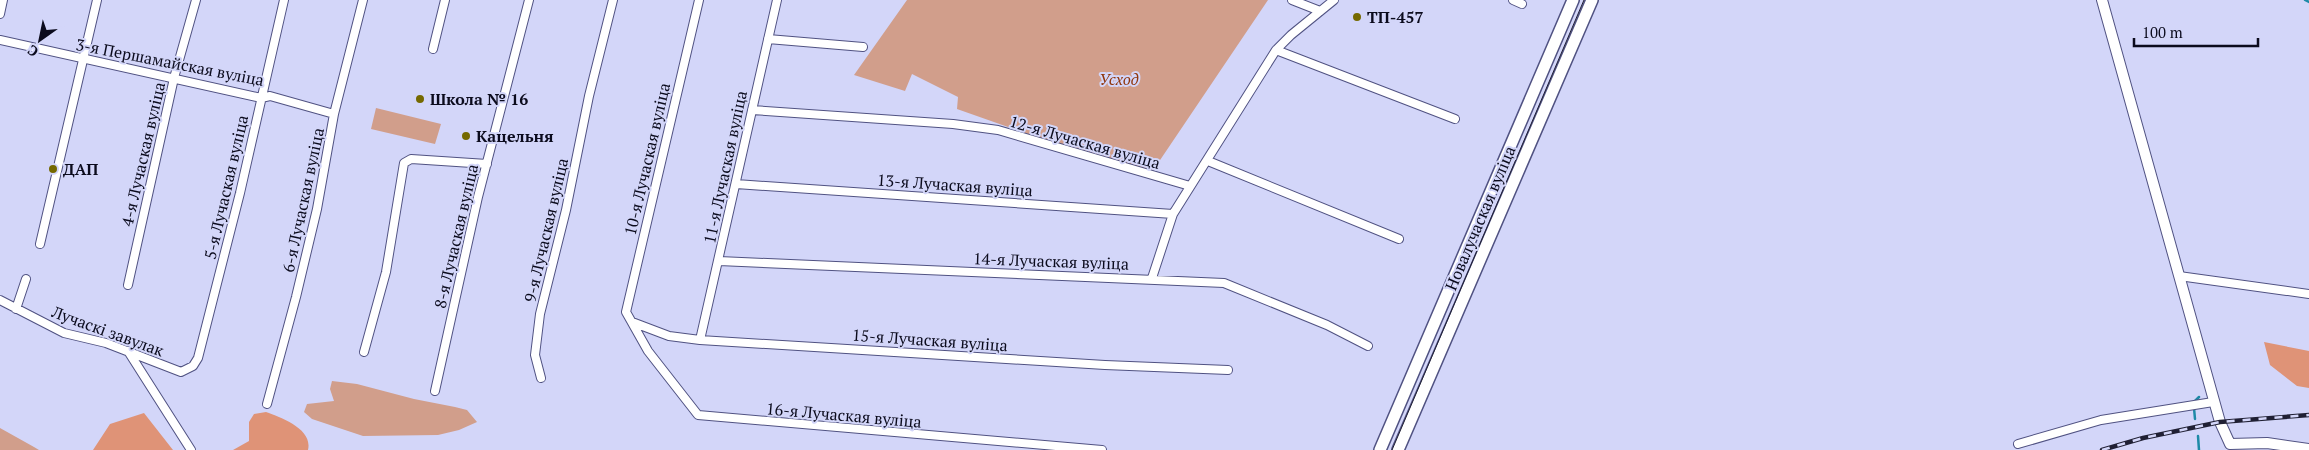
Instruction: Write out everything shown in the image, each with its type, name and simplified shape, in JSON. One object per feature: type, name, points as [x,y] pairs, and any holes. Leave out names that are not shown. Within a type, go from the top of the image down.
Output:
[{"type":"main road","name":"Новалучаская вуліца","points":[[1380,450],[1573,0]]},
{"type":"main road","name":"Новалучаская вуліца","points":[[1398,450],[1592,0]]},
{"type":"street","points":[[0,14],[3,0]]},
{"type":"street","points":[[40,244],[97,0]]},
{"type":"street","name":"4-я Лучаская вуліца","points":[[128,285],[174,78],[196,0]]},
{"type":"street","name":"5-я Лучаская вуліца","points":[[180,372],[193,366],[198,358],[240,193],[284,0]]},
{"type":"street","name":"6-я Лучаская вуліца","points":[[267,404],[318,209],[334,114],[363,0]]},
{"type":"street","points":[[433,49],[445,0]]},
{"type":"street","name":"8-я Лучаская вуліца","points":[[435,391],[487,164],[529,0]]},
{"type":"street","name":"9-я Лучаская вуліца","points":[[541,378],[535,355],[540,314],[566,210],[589,96],[613,0]]},
{"type":"street","name":"10-я Лучаская вуліца","points":[[632,322],[626,312],[699,0]]},
{"type":"street","name":"11-я Лучаская вуліца","points":[[700,340],[777,0]]},
{"type":"street","points":[[1292,0],[1320,11]]},
{"type":"street","points":[[1152,278],[1173,214],[1276,50],[1291,35],[1334,0]]},
{"type":"street","points":[[1513,0],[1522,4]]},
{"type":"street","points":[[2102,0],[2213,402],[2230,447],[2268,443],[2309,449]]},
{"type":"street","points":[[768,39],[863,47]]},
{"type":"street","name":"3-я Першамайская вуліца","points":[[0,40],[261,98],[270,96],[334,114]]},
{"type":"street","points":[[1276,50],[1455,119]]},
{"type":"street","name":"12-я Лучаская вуліца","points":[[752,110],[952,124],[998,130],[1190,186]]},
{"type":"street","points":[[364,352],[386,272],[404,163],[411,159],[487,164]]},
{"type":"street","points":[[1208,161],[1399,240]]},
{"type":"street","name":"13-я Лучаская вуліца","points":[[736,184],[1173,214]]},
{"type":"street","name":"14-я Лучаская вуліца","points":[[719,260],[1152,278],[1224,283],[1327,325],[1368,346]]},
{"type":"street","points":[[2179,276],[2309,294]]},
{"type":"street","points":[[16,309],[26,279]]},
{"type":"street","name":"Лучаскі завулак","points":[[0,300],[64,334],[106,343],[180,372]]},
{"type":"street","name":"15-я Лучаская вуліца","points":[[632,322],[669,336],[700,340],[1105,365],[1228,370]]},
{"type":"street","name":"16-я Лучаская вуліца","points":[[632,322],[648,351],[698,415],[1102,450]]},
{"type":"street","points":[[128,351],[191,450]]},
{"type":"street","points":[[2018,444],[2102,420],[2213,402]]},
{"type":"green space","name":"Усход","points":[[907,0],[1268,0],[1152,172],[1036,137],[957,109],[958,97],[912,74],[905,91],[854,75]]},
{"type":"green space","points":[[376,108],[441,124],[435,144],[371,129]]},
{"type":"green space","points":[[332,381],[357,384],[467,410],[477,422],[459,430],[438,435],[363,436],[312,419],[304,412],[307,404],[334,401],[330,389]]},
{"type":"green space","points":[[0,428],[34,447],[39,450],[0,450]]},
{"type":"shaded area","points":[[2264,342],[2309,351],[2309,388],[2297,386],[2270,365]]},
{"type":"shaded area","points":[[266,412],[288,421],[301,430],[306,436],[308,450],[233,450],[249,441],[249,422],[254,414]]},
{"type":"shaded area","points":[[144,413],[173,450],[93,450],[110,424]]},
{"type":"waterway","points":[[2305,0],[2309,2]]},
{"type":"waterway","points":[[2194,402],[2199,397]]},
{"type":"waterway","points":[[2194,408],[2195,419]]},
{"type":"waterway","points":[[2198,436],[2199,450]]},
{"type":"tram line","points":[[1392,450],[1584,0]]},
{"type":"railway","points":[[2102,450],[2143,438],[2220,422],[2309,415]]},
{"type":"place","name":"ТП-457","points":[[1357,17]]},
{"type":"place","name":"Школа № 16","points":[[420,99]]},
{"type":"place","name":"Кацельня","points":[[466,136]]},
{"type":"place","name":"ДАП","points":[[53,169]]}]
